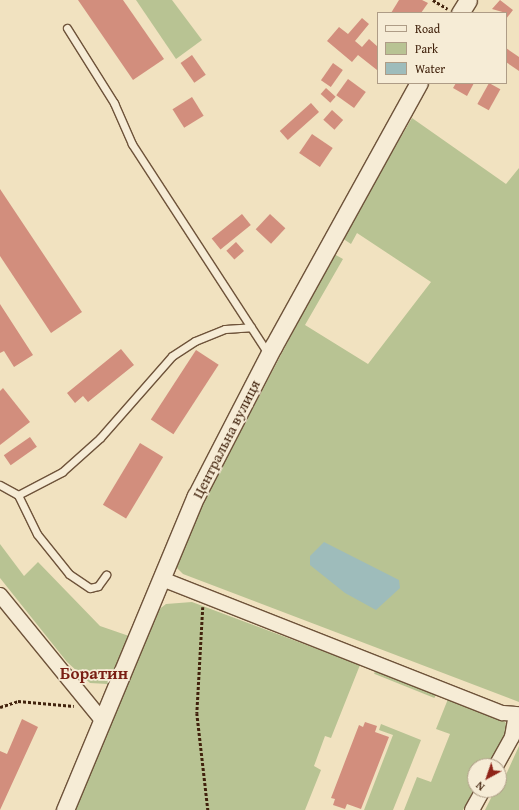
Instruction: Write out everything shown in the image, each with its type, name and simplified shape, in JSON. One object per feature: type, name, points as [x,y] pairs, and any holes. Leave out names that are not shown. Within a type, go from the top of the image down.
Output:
[{"type":"street","points":[[461,12],[468,0]]},
{"type":"street","name":"Центральна вулиця","points":[[65,810],[96,714],[162,579],[196,496],[269,355],[418,84]]},
{"type":"street","points":[[162,579],[502,713],[518,715],[512,737],[500,758]]},
{"type":"street","points":[[0,595],[96,714]]},
{"type":"street","points":[[472,810],[479,798]]},
{"type":"lane","points":[[67,28],[114,104],[132,144],[269,355]]},
{"type":"lane","points":[[18,495],[62,472],[100,438],[172,356],[195,341],[225,329],[251,327]]},
{"type":"lane","points":[[0,485],[18,495],[37,534],[69,574],[90,588],[98,586],[106,575]]},
{"type":"path","points":[[433,0],[452,12]]},
{"type":"path","points":[[203,595],[197,713],[208,810]]},
{"type":"path","points":[[0,707],[18,701],[96,714]]},
{"type":"green space","points":[[136,0],[172,0],[202,40],[176,59]]},
{"type":"green space","points":[[412,118],[506,184],[519,168],[519,702],[183,574],[175,566],[205,499],[334,254],[343,259],[305,325],[368,364],[431,282],[357,233],[351,244],[342,238]]},
{"type":"green space","points":[[0,544],[24,576],[38,562],[100,626],[129,636],[108,684],[90,683],[67,662],[0,578]]},
{"type":"green space","points":[[192,602],[360,665],[331,738],[325,736],[314,766],[321,770],[305,810],[75,810],[157,611],[166,604]]},
{"type":"green space","points":[[376,669],[436,693],[434,698],[374,674]]},
{"type":"green space","points":[[448,699],[504,721],[509,727],[492,758],[467,758],[467,798],[470,798],[463,810],[404,810],[417,777],[431,782],[450,734],[436,729]]},
{"type":"green space","points":[[381,724],[421,740],[393,810],[364,810],[393,735],[379,730]]},
{"type":"green space","points":[[519,746],[519,810],[485,810],[491,798],[507,798],[507,772]]},
{"type":"water","points":[[324,542],[399,580],[400,588],[376,610],[345,593],[310,565],[310,556]]},
{"type":"building","points":[[78,0],[123,0],[164,59],[133,80]]},
{"type":"building","points":[[399,0],[422,0],[428,3],[422,12],[392,12]]},
{"type":"building","points":[[500,0],[513,10],[507,18],[507,12],[492,9]]},
{"type":"building","points":[[362,18],[369,24],[355,41],[362,47],[369,39],[377,46],[377,70],[358,55],[352,62],[327,41],[339,27],[348,34]]},
{"type":"building","points":[[507,49],[519,57],[519,71],[507,63]]},
{"type":"building","points":[[192,55],[206,75],[194,83],[181,63]]},
{"type":"building","points":[[333,63],[343,70],[331,87],[321,80]]},
{"type":"building","points":[[348,79],[366,92],[354,108],[336,95]]},
{"type":"building","points":[[455,84],[473,84],[467,96],[453,88]]},
{"type":"building","points":[[488,84],[491,84],[500,89],[489,110],[477,104]]},
{"type":"building","points":[[326,88],[336,97],[330,103],[321,94]]},
{"type":"building","points":[[192,97],[204,116],[184,128],[172,109]]},
{"type":"building","points":[[311,103],[319,112],[288,140],[280,131]]},
{"type":"building","points":[[332,110],[343,120],[334,130],[323,120]]},
{"type":"building","points":[[312,134],[333,148],[320,167],[299,153]]},
{"type":"building","points":[[0,189],[82,312],[51,333],[0,256]]},
{"type":"building","points":[[242,214],[251,225],[221,249],[212,239]]},
{"type":"building","points":[[270,214],[285,228],[271,244],[256,229]]},
{"type":"building","points":[[236,242],[244,251],[234,260],[226,251]]},
{"type":"building","points":[[0,304],[33,355],[14,367],[4,351],[0,353]]},
{"type":"building","points":[[121,349],[134,365],[88,402],[83,396],[75,403],[67,393]]},
{"type":"building","points":[[196,350],[219,365],[173,434],[151,420]]},
{"type":"building","points":[[3,388],[30,422],[0,445],[0,391]]},
{"type":"building","points":[[30,437],[37,447],[11,465],[4,455]]},
{"type":"building","points":[[140,443],[163,457],[126,519],[103,505]]},
{"type":"building","points":[[22,719],[38,727],[0,810],[0,751],[7,754]]},
{"type":"building","points":[[365,722],[377,726],[375,732],[389,737],[361,809],[347,804],[345,809],[333,805],[335,799],[331,798],[359,725],[363,727]]},
{"type":"district","name":"Боратин","points":[[94,673]]}]
